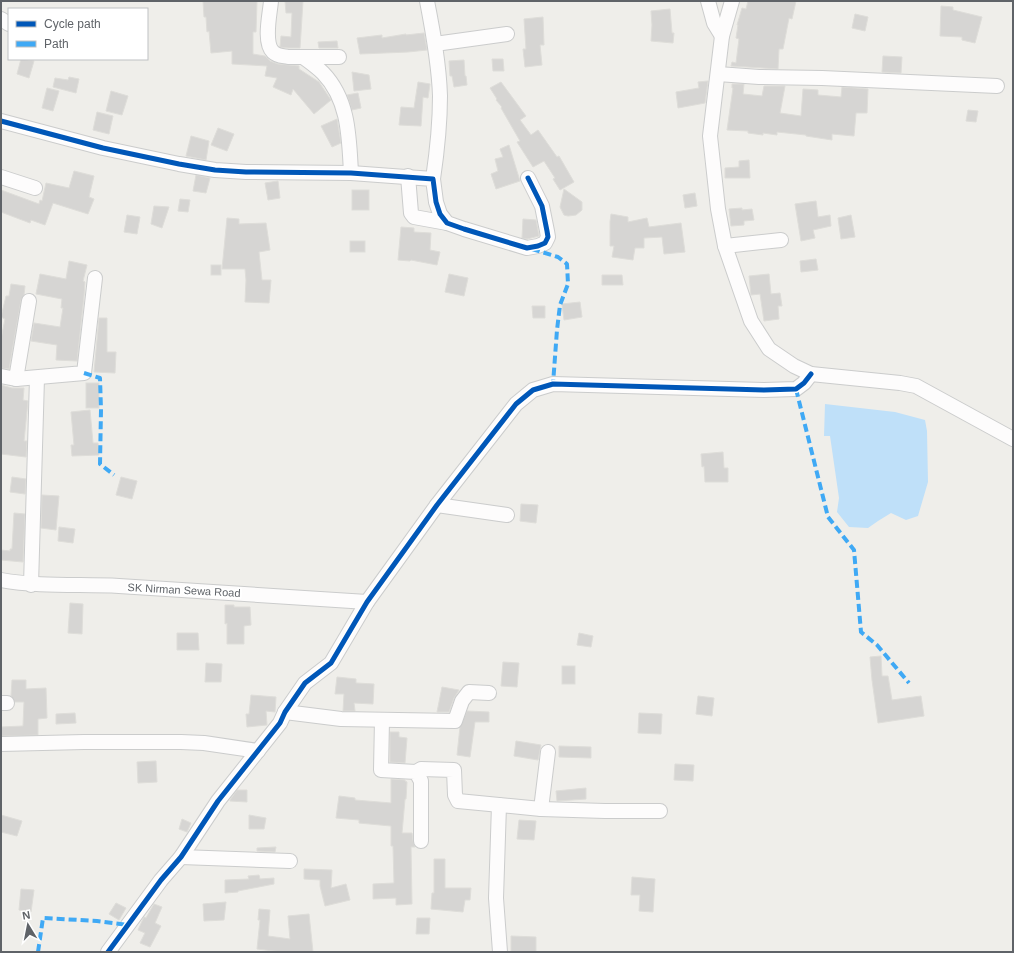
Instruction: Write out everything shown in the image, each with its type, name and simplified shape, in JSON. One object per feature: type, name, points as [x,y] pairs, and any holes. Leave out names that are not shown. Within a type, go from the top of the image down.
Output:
[{"type":"street","points":[[271,1],[268,43],[273,52],[281,56],[339,58]]},
{"type":"street","points":[[427,1],[435,44],[440,96],[438,139],[433,179],[436,202],[440,214],[447,223]]},
{"type":"street","points":[[708,1],[714,23],[722,36]]},
{"type":"street","points":[[732,1],[722,36],[710,136],[718,209],[725,246],[751,321],[770,349],[794,366],[811,374],[916,386],[1013,438]]},
{"type":"street","points":[[435,44],[507,34]]},
{"type":"street","points":[[303,57],[323,72],[337,92],[343,106],[349,132],[351,173]]},
{"type":"street","points":[[718,74],[759,77],[822,78],[997,86]]},
{"type":"street","points":[[1,121],[103,148],[215,170],[246,172],[351,173],[433,179]]},
{"type":"street","points":[[1,176],[35,188]]},
{"type":"street","points":[[408,176],[410,213],[414,217],[447,223],[464,230],[527,248],[545,243],[548,237],[542,206],[528,178]]},
{"type":"street","points":[[725,246],[781,240]]},
{"type":"street","points":[[1,376],[16,379],[84,373],[95,278]]},
{"type":"street","points":[[16,379],[29,301]]},
{"type":"street","points":[[108,952],[161,880],[180,857],[214,806],[280,723],[285,712],[305,683],[331,663],[367,602],[437,505],[516,404],[533,390],[553,384],[764,390],[796,389],[804,383],[811,374]]},
{"type":"street","points":[[31,585],[37,378]]},
{"type":"street","points":[[437,505],[506,515]]},
{"type":"street","name":"SK Nirman Sewa Road","points":[[1,580],[31,585],[110,586],[248,593],[367,602]]},
{"type":"street","points":[[285,712],[341,719],[456,721],[462,701],[469,692],[489,693]]},
{"type":"street","points":[[382,720],[381,770],[416,772],[421,769],[454,770],[455,795],[458,801],[542,809],[660,811]]},
{"type":"street","points":[[1,744],[181,742],[204,743],[258,751]]},
{"type":"street","points":[[542,809],[548,752]]},
{"type":"street","points":[[416,772],[421,781],[421,841]]},
{"type":"street","points":[[499,805],[496,898],[500,952]]},
{"type":"street","points":[[180,857],[290,861]]},
{"type":"water","points":[[825,404],[895,412],[925,420],[927,431],[928,482],[918,516],[906,520],[891,513],[868,528],[849,527],[837,512],[839,498],[830,436],[824,436]]},
{"type":"building","points":[[203,1],[257,1],[256,32],[253,32],[253,54],[265,56],[270,61],[278,64],[299,66],[299,69],[319,82],[331,100],[314,114],[293,89],[291,95],[273,87],[277,78],[265,76],[267,66],[232,64],[232,51],[211,53],[209,31],[207,32],[206,17],[204,17]]},
{"type":"building","points":[[285,1],[303,1],[300,48],[280,47],[281,36],[291,37],[292,13],[286,13]]},
{"type":"building","points":[[748,1],[796,1],[792,19],[789,18],[783,49],[779,49],[778,69],[731,66],[732,62],[736,63],[739,39],[736,38],[737,25],[742,8],[746,9]]},
{"type":"building","points":[[941,6],[953,7],[953,10],[982,17],[975,43],[962,40],[962,37],[940,36]]},
{"type":"building","points":[[670,9],[672,33],[674,33],[673,43],[651,41],[651,11]]},
{"type":"building","points":[[855,14],[868,17],[865,31],[852,28]]},
{"type":"building","points":[[543,17],[544,45],[540,45],[542,65],[525,67],[523,49],[526,49],[524,19]]},
{"type":"building","points":[[424,33],[427,50],[360,54],[357,38],[382,35],[382,38]]},
{"type":"building","points":[[337,41],[338,48],[319,48],[318,42]]},
{"type":"building","points":[[883,56],[902,57],[901,73],[882,72]]},
{"type":"building","points":[[492,59],[503,59],[504,71],[493,71]]},
{"type":"building","points":[[21,60],[34,61],[29,78],[17,74]]},
{"type":"building","points":[[464,60],[467,85],[454,87],[452,76],[450,76],[449,61]]},
{"type":"building","points":[[352,72],[369,75],[371,89],[354,91]]},
{"type":"building","points":[[69,77],[79,79],[76,93],[53,87],[55,78],[68,80]]},
{"type":"building","points":[[708,81],[705,103],[678,108],[676,92],[699,88],[698,82]]},
{"type":"building","points":[[418,82],[430,84],[428,98],[423,97],[421,126],[399,125],[401,107],[414,108]]},
{"type":"building","points":[[501,82],[526,116],[520,120],[531,135],[538,130],[557,157],[559,156],[574,182],[560,190],[553,179],[555,178],[544,161],[533,167],[517,142],[520,141],[490,88]]},
{"type":"building","points":[[732,84],[744,84],[743,94],[762,96],[764,86],[785,86],[780,113],[801,116],[803,89],[818,90],[818,95],[841,97],[842,87],[868,89],[867,113],[856,113],[854,136],[832,134],[832,140],[806,135],[777,132],[777,135],[763,133],[763,135],[748,133],[748,131],[727,130],[733,88]]},
{"type":"building","points":[[47,88],[59,91],[53,111],[42,108]]},
{"type":"building","points":[[111,91],[128,96],[122,115],[106,111]]},
{"type":"building","points":[[358,93],[361,108],[352,110],[347,95]]},
{"type":"building","points":[[968,110],[978,111],[976,122],[966,121]]},
{"type":"building","points":[[97,112],[113,116],[109,134],[93,130]]},
{"type":"building","points":[[337,119],[341,143],[332,147],[321,126]]},
{"type":"building","points":[[218,128],[234,134],[227,151],[211,145]]},
{"type":"building","points":[[191,136],[209,141],[206,160],[186,156]]},
{"type":"building","points":[[509,145],[520,181],[496,189],[491,174],[498,171],[495,159],[503,157],[500,149]]},
{"type":"building","points":[[749,160],[750,178],[725,178],[725,168],[739,167],[739,161]]},
{"type":"building","points":[[74,171],[94,176],[89,197],[94,199],[88,214],[53,203],[45,225],[31,220],[30,223],[1,212],[1,190],[39,204],[40,200],[42,201],[46,183],[69,188]]},
{"type":"building","points":[[196,175],[210,178],[206,193],[193,191]]},
{"type":"building","points":[[278,181],[280,198],[268,200],[265,183]]},
{"type":"building","points":[[564,189],[582,202],[582,210],[576,215],[564,215],[560,207]]},
{"type":"building","points":[[352,190],[369,190],[369,210],[352,210]]},
{"type":"building","points":[[695,193],[697,206],[685,208],[683,195]]},
{"type":"building","points":[[180,199],[190,200],[188,212],[178,211]]},
{"type":"building","points":[[816,201],[818,217],[830,215],[831,226],[813,230],[815,238],[801,241],[795,204]]},
{"type":"building","points":[[154,206],[169,207],[162,228],[151,224]]},
{"type":"building","points":[[742,208],[742,210],[752,209],[754,220],[744,221],[744,225],[731,226],[729,209]]},
{"type":"building","points":[[611,214],[628,217],[628,222],[647,218],[649,227],[681,223],[685,252],[664,254],[662,237],[644,238],[644,248],[635,248],[633,260],[612,257],[614,246],[610,246]]},
{"type":"building","points":[[127,215],[140,217],[137,234],[124,232]]},
{"type":"building","points":[[851,215],[855,237],[841,239],[838,218]]},
{"type":"building","points":[[227,218],[239,219],[239,224],[266,223],[270,250],[259,252],[262,280],[271,280],[269,303],[245,302],[245,269],[222,269]]},
{"type":"building","points":[[523,219],[536,220],[539,236],[527,239],[522,238]]},
{"type":"building","points":[[401,227],[414,228],[414,232],[431,233],[430,250],[440,252],[437,265],[411,260],[398,260]]},
{"type":"building","points":[[350,241],[365,241],[365,252],[350,252]]},
{"type":"building","points":[[816,259],[818,270],[801,272],[800,261]]},
{"type":"building","points":[[69,261],[87,265],[83,281],[85,282],[84,296],[77,361],[56,360],[57,345],[31,341],[34,323],[60,327],[63,308],[61,308],[62,299],[36,294],[40,274],[66,279]]},
{"type":"building","points":[[211,265],[221,265],[221,275],[211,275]]},
{"type":"building","points":[[449,274],[468,278],[464,296],[445,292]]},
{"type":"building","points":[[769,274],[771,294],[780,293],[782,306],[778,306],[779,319],[764,321],[760,294],[751,295],[749,276]]},
{"type":"building","points":[[602,275],[622,275],[623,285],[602,285]]},
{"type":"building","points":[[11,284],[25,286],[24,295],[21,300],[9,369],[1,368],[1,339],[5,319],[1,317],[6,296],[9,296]]},
{"type":"building","points":[[580,302],[582,317],[564,320],[562,304]]},
{"type":"building","points":[[532,306],[545,306],[545,318],[533,318]]},
{"type":"building","points":[[99,318],[107,318],[107,352],[116,352],[115,373],[94,372]]},
{"type":"building","points":[[86,383],[99,383],[99,408],[86,408]]},
{"type":"building","points":[[1,385],[12,388],[24,388],[23,400],[28,401],[24,441],[27,441],[26,457],[1,454]]},
{"type":"building","points":[[90,410],[93,443],[98,443],[99,455],[72,456],[71,445],[74,445],[71,412]]},
{"type":"building","points":[[723,452],[724,468],[728,468],[728,482],[705,482],[704,466],[702,467],[701,454]]},
{"type":"building","points":[[12,477],[26,479],[25,494],[10,492]]},
{"type":"building","points":[[121,477],[137,481],[132,499],[116,495]]},
{"type":"building","points":[[42,495],[59,496],[56,530],[41,528]]},
{"type":"building","points":[[521,504],[538,505],[536,523],[520,521]]},
{"type":"building","points":[[14,513],[25,514],[23,562],[1,560],[1,550],[10,551],[10,549],[12,549]]},
{"type":"building","points":[[59,527],[75,529],[73,543],[58,541]]},
{"type":"building","points":[[70,603],[83,604],[82,634],[68,633]]},
{"type":"building","points":[[225,605],[234,605],[234,607],[250,607],[251,625],[244,626],[244,644],[227,644]]},
{"type":"building","points":[[177,633],[198,633],[199,650],[177,650]]},
{"type":"building","points":[[579,633],[593,636],[591,647],[577,645]]},
{"type":"building","points":[[881,656],[882,676],[888,676],[892,700],[921,696],[924,716],[878,723],[870,657]]},
{"type":"building","points":[[503,662],[519,663],[517,687],[501,686]]},
{"type":"building","points":[[206,663],[222,664],[221,682],[205,682]]},
{"type":"building","points":[[562,666],[575,666],[575,684],[562,684]]},
{"type":"building","points":[[337,677],[356,679],[356,683],[374,684],[373,704],[354,703],[355,711],[343,711],[344,694],[335,694]]},
{"type":"building","points":[[12,680],[26,680],[26,689],[46,688],[47,718],[38,719],[38,735],[1,736],[1,727],[23,726],[24,702],[15,702],[11,696]]},
{"type":"building","points":[[442,687],[459,690],[454,698],[449,712],[437,712]]},
{"type":"building","points":[[251,695],[276,697],[275,712],[266,711],[267,725],[247,727],[246,714],[249,714]]},
{"type":"building","points":[[698,696],[714,698],[712,716],[696,714]]},
{"type":"building","points":[[467,711],[489,712],[489,722],[475,722],[470,757],[457,755],[460,727]]},
{"type":"building","points":[[75,713],[76,723],[56,724],[56,714]]},
{"type":"building","points":[[639,713],[662,714],[661,734],[638,733]]},
{"type":"building","points":[[390,732],[399,732],[399,737],[407,738],[405,763],[390,762]]},
{"type":"building","points":[[516,741],[541,745],[538,760],[514,756]]},
{"type":"building","points":[[559,746],[591,747],[591,758],[559,757]]},
{"type":"building","points":[[156,761],[157,782],[138,783],[137,762]]},
{"type":"building","points":[[675,764],[694,765],[693,781],[674,780]]},
{"type":"building","points":[[391,779],[405,780],[407,782],[402,833],[412,833],[415,847],[411,847],[412,904],[396,905],[396,898],[373,899],[373,884],[394,883],[391,826],[359,823],[359,820],[336,818],[339,796],[355,798],[355,800],[391,803]]},
{"type":"building","points":[[586,788],[586,799],[557,801],[556,791]]},
{"type":"building","points":[[237,790],[247,790],[247,802],[230,801]]},
{"type":"building","points":[[1,815],[22,821],[17,836],[1,832]]},
{"type":"building","points":[[249,815],[266,818],[264,829],[249,829]]},
{"type":"building","points":[[182,819],[191,823],[187,832],[179,829]]},
{"type":"building","points":[[519,820],[536,821],[534,840],[517,839]]},
{"type":"building","points":[[276,847],[275,852],[257,851],[257,848]]},
{"type":"building","points":[[434,859],[445,859],[445,888],[471,888],[470,900],[465,900],[463,912],[431,909],[432,893],[434,893]]},
{"type":"building","points":[[304,869],[332,870],[331,888],[346,884],[350,900],[325,906],[320,880],[304,879]]},
{"type":"building","points":[[259,875],[260,879],[274,878],[274,884],[238,892],[225,893],[225,880],[249,879],[248,876]]},
{"type":"building","points":[[632,877],[655,879],[653,912],[639,911],[640,895],[631,895]]},
{"type":"building","points":[[21,889],[34,890],[31,912],[19,910]]},
{"type":"building","points":[[226,902],[224,920],[204,921],[203,904]]},
{"type":"building","points":[[116,903],[126,908],[119,920],[109,914]]},
{"type":"building","points":[[154,904],[162,907],[155,923],[161,926],[150,947],[140,943],[145,933],[138,930],[144,917],[146,918]]},
{"type":"building","points":[[259,909],[270,910],[268,936],[290,939],[288,916],[309,914],[313,952],[282,952],[257,949],[260,920],[258,920]]},
{"type":"building","points":[[417,918],[430,918],[429,934],[416,934]]},
{"type":"building","points":[[511,936],[536,937],[536,952],[511,952]]},
{"type":"marked path","points":[[532,249],[558,257],[567,264],[568,284],[560,305],[553,384]]},
{"type":"marked path","points":[[84,373],[100,378],[100,464],[114,475]]},
{"type":"marked path","points":[[796,389],[828,517],[854,550],[861,632],[877,645],[909,683]]},
{"type":"marked path","points":[[38,952],[43,918],[97,921],[128,925]]},
{"type":"cycle path","points":[[1,121],[103,148],[215,170],[246,172],[351,173],[433,179],[436,202],[440,214],[447,223],[527,248],[545,243],[548,237],[542,206],[528,178]]},
{"type":"cycle path","points":[[108,952],[161,880],[181,857],[218,801],[280,723],[285,712],[305,683],[331,663],[367,602],[437,505],[516,404],[533,390],[553,384],[764,390],[796,389],[804,383],[811,374]]}]
